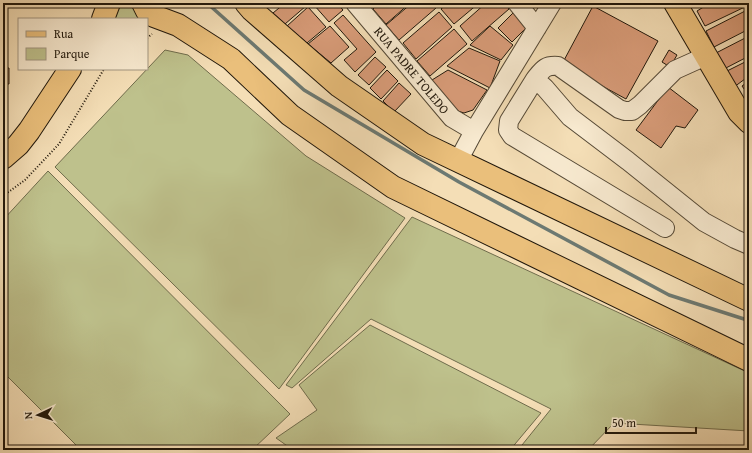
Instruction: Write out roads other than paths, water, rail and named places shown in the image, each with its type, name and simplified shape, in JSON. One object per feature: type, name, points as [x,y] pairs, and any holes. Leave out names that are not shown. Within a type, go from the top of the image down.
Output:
[{"type":"main road","points":[[103,18],[109,3]]},
{"type":"main road","points":[[143,3],[147,11],[154,16],[178,25],[231,59],[290,115],[393,187],[749,360]]},
{"type":"main road","points":[[246,3],[252,10],[339,86],[423,144],[749,300]]},
{"type":"main road","points":[[675,3],[739,112],[749,122]]},
{"type":"main road","points":[[148,27],[178,25]]},
{"type":"main road","points":[[3,158],[18,145],[30,131],[69,70]]},
{"type":"street","name":"RUA PADRE TOLEDO","points":[[355,3],[452,118],[474,131]]},
{"type":"street","points":[[517,3],[537,28]]},
{"type":"street","points":[[458,161],[474,131],[552,3]]},
{"type":"street","points":[[666,228],[512,136],[508,130],[509,121],[535,79],[545,67],[551,65],[558,66],[619,109],[624,111],[632,111],[640,106],[675,70],[706,56]]},
{"type":"street","points":[[535,79],[545,88],[570,117],[704,222],[749,245]]},
{"type":"waterway","points":[[207,3],[304,90],[459,182],[669,295],[744,319],[749,322]]}]
